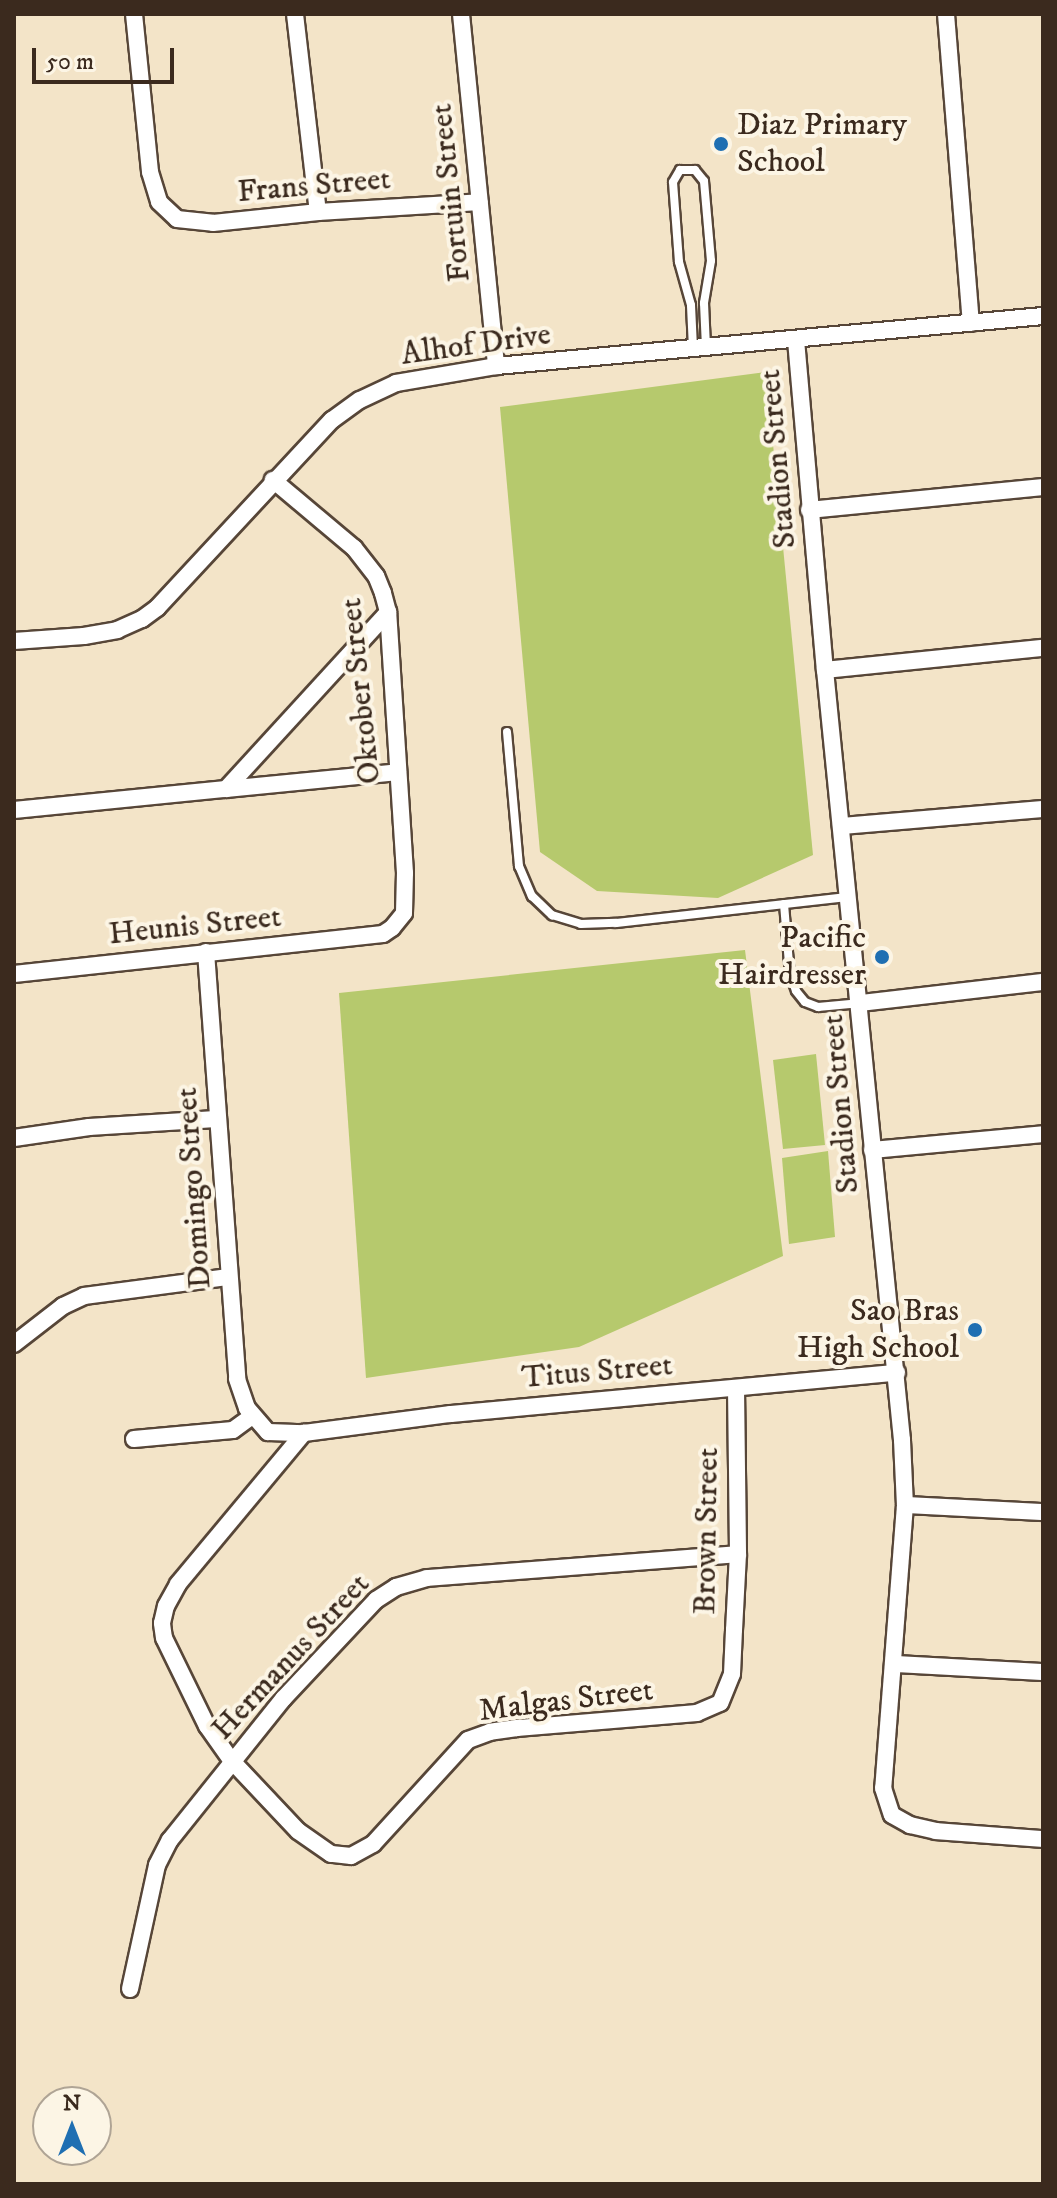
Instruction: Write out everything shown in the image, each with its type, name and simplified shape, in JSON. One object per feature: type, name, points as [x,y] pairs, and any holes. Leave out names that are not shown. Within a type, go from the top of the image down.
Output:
[{"type":"street","name":"Frans Street","points":[[134,14],[150,172],[159,202],[177,219],[213,223],[318,212],[480,202]]},
{"type":"street","points":[[295,14],[318,212]]},
{"type":"street","name":"Fortuin Street","points":[[461,14],[496,366]]},
{"type":"street","points":[[946,14],[971,323]]},
{"type":"street","name":"Alhof Drive","points":[[14,641],[84,636],[117,630],[142,619],[157,608],[332,420],[379,389],[431,375],[496,366],[1043,316]]},
{"type":"street","name":"Stadion Street","points":[[796,340],[809,510],[897,1373],[905,1505],[883,1788],[892,1815],[910,1825],[936,1831],[1043,1839]]},
{"type":"street","name":"Oktober Street","points":[[273,480],[368,563],[376,576],[388,612],[405,903],[400,921],[383,934]]},
{"type":"street","points":[[809,510],[1043,487]]},
{"type":"street","points":[[226,789],[388,612]]},
{"type":"street","points":[[825,670],[1043,648]]},
{"type":"street","points":[[14,810],[398,772]]},
{"type":"street","points":[[841,826],[1043,809]]},
{"type":"street","name":"Heunis Street","points":[[14,974],[383,934]]},
{"type":"street","name":"Domingo Street","points":[[206,952],[237,1379],[252,1416]]},
{"type":"street","points":[[861,1003],[1043,982]]},
{"type":"street","points":[[14,1138],[89,1127],[216,1119]]},
{"type":"street","points":[[872,1150],[1043,1134]]},
{"type":"street","points":[[14,1344],[63,1306],[84,1296],[229,1277]]},
{"type":"street","name":"Titus Street","points":[[252,1416],[268,1432],[304,1433],[451,1414],[897,1373]]},
{"type":"street","name":"Brown Street","points":[[732,1674],[738,1554],[736,1388]]},
{"type":"street","points":[[134,1439],[233,1430],[252,1416]]},
{"type":"street","points":[[231,1760],[207,1726],[171,1656],[162,1623],[178,1584],[304,1433]]},
{"type":"street","points":[[905,1505],[1043,1512]]},
{"type":"street","name":"Hermanus Street","points":[[130,1989],[157,1865],[177,1831],[231,1760],[359,1617],[396,1587],[427,1578],[738,1554]]},
{"type":"street","points":[[895,1664],[1043,1672]]},
{"type":"street","name":"Malgas Street","points":[[231,1760],[265,1799],[317,1846],[331,1854],[351,1856],[373,1844],[468,1740],[490,1732],[517,1728],[697,1713],[720,1703],[732,1674]]},
{"type":"lane","points":[[680,170],[695,170],[704,181],[711,261],[700,348],[679,262],[673,182],[680,170]]},
{"type":"lane","points":[[507,732],[519,866],[532,896],[552,915],[581,924],[616,923],[849,897]]},
{"type":"lane","points":[[784,904],[790,975],[796,991],[805,1002],[818,1007],[861,1003]]},
{"type":"green space","points":[[766,372],[813,855],[718,898],[597,891],[540,852],[500,407]]},
{"type":"green space","points":[[745,950],[783,1256],[579,1347],[366,1378],[339,993]]},
{"type":"green space","points":[[816,1054],[825,1145],[783,1149],[773,1060]]},
{"type":"green space","points":[[828,1151],[835,1237],[789,1244],[782,1158]]},
{"type":"place","name":"Diaz Primary School","points":[[721,144]]},
{"type":"place","name":"Pacific Hairdresser","points":[[882,957]]},
{"type":"place","name":"Sao Bras High School","points":[[975,1330]]}]
